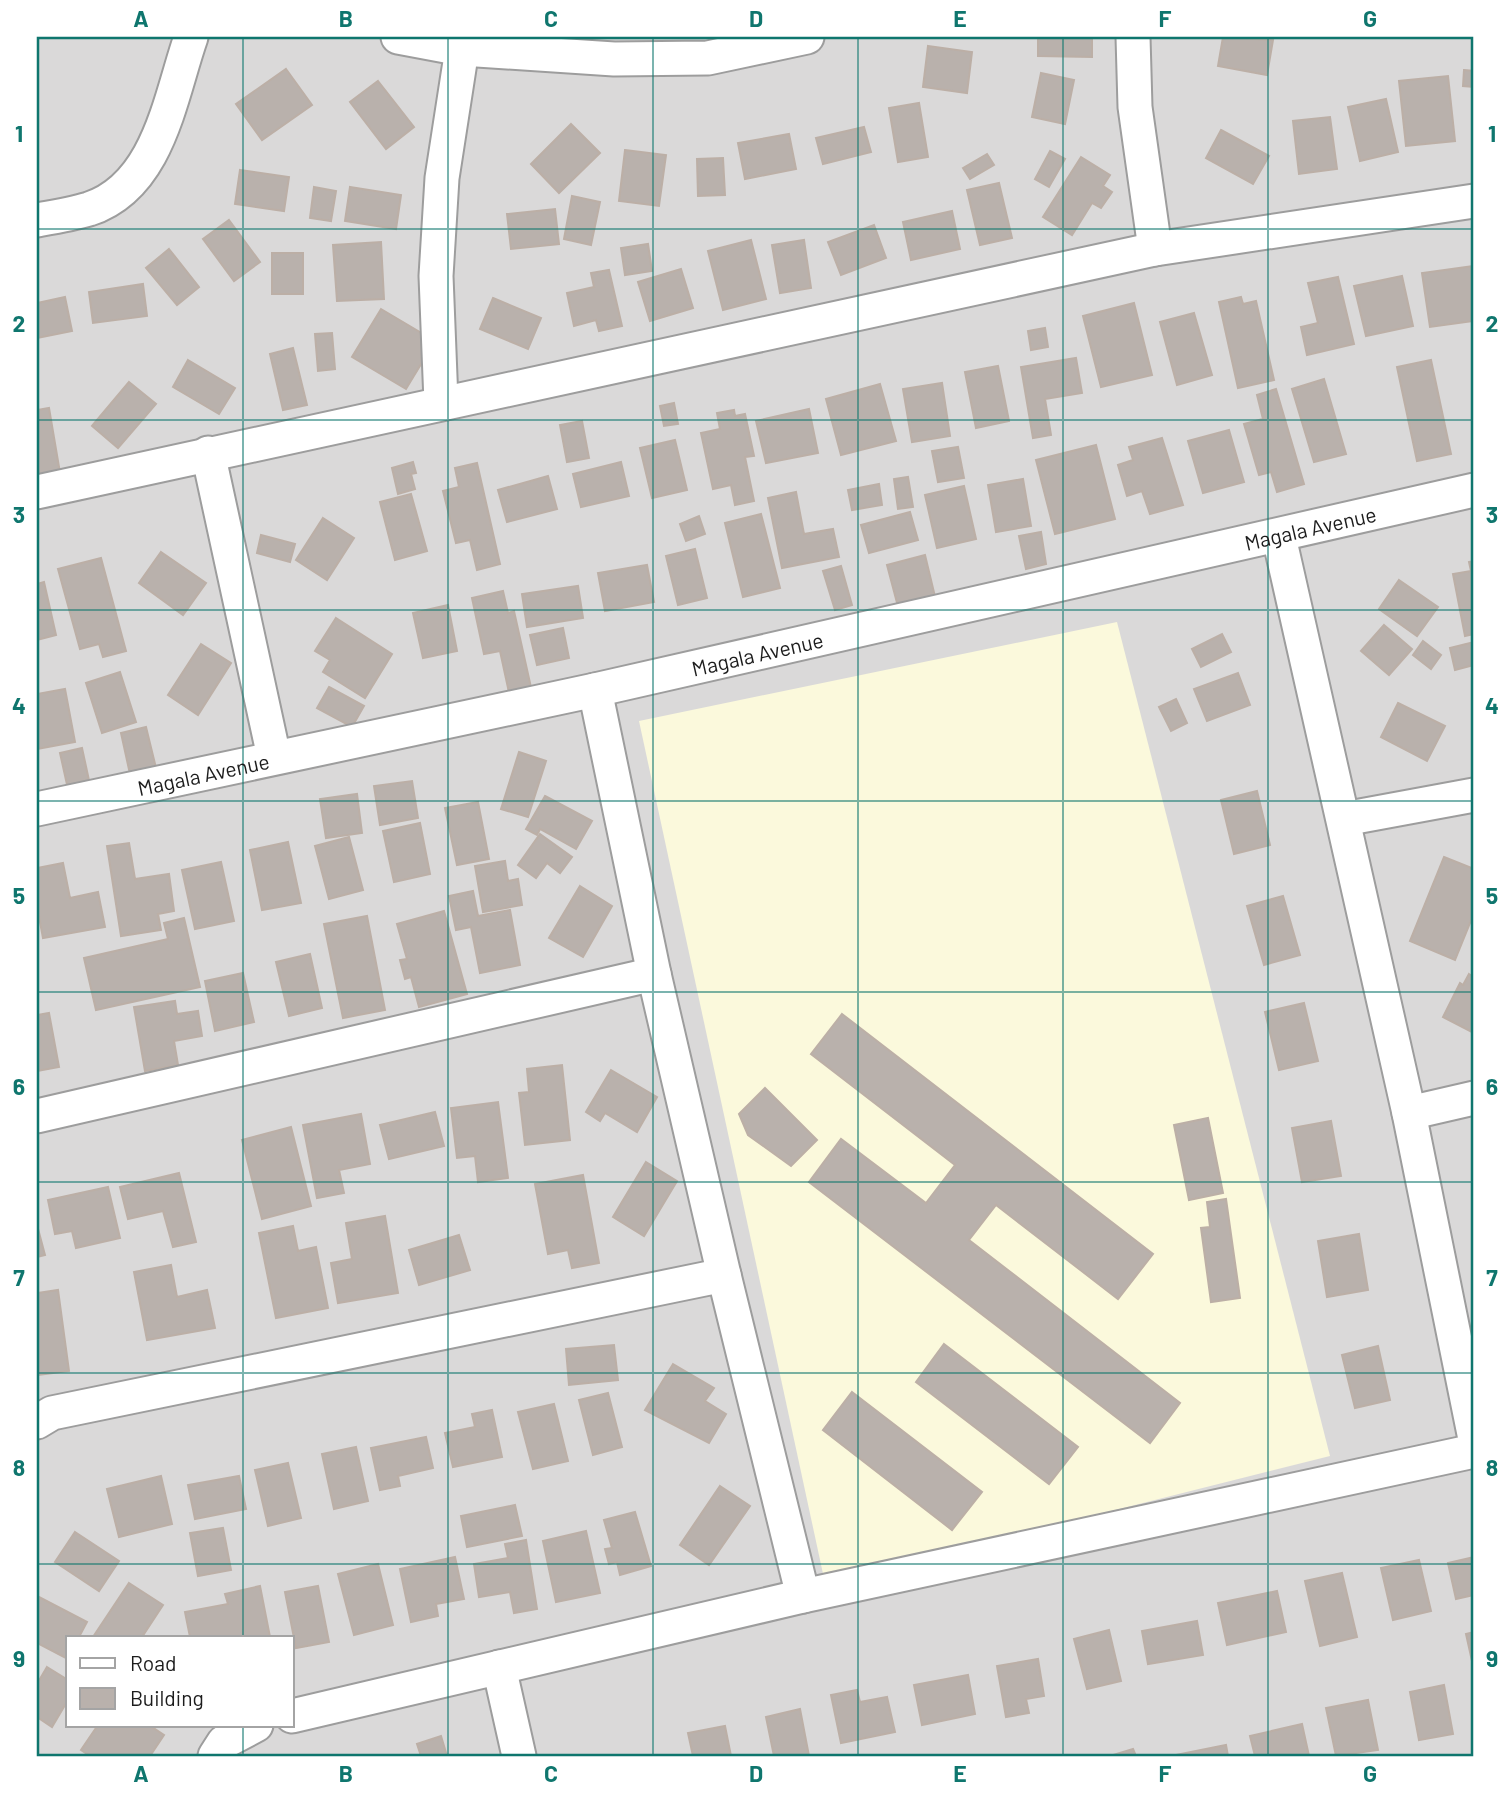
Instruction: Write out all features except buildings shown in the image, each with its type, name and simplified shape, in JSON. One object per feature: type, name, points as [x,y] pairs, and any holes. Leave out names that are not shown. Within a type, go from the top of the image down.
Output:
[{"type":"street","points":[[37,220],[91,208],[132,183],[158,139],[191,37]]},
{"type":"street","points":[[398,37],[462,49],[614,59],[708,58],[807,37]]},
{"type":"street","points":[[1133,37],[1135,107],[1155,249]]},
{"type":"street","points":[[441,402],[436,276],[442,178],[462,49]]},
{"type":"street","points":[[37,492],[441,402],[1155,249],[1474,201]]},
{"type":"street","points":[[208,453],[274,757]]},
{"type":"street","name":"Magala Avenue","points":[[37,810],[595,690],[1279,537],[1474,490]]},
{"type":"street","points":[[1279,537],[1409,1113],[1474,1434]]},
{"type":"street","points":[[595,690],[654,974],[803,1596]]},
{"type":"street","points":[[1344,819],[1474,795]]},
{"type":"street","points":[[37,1116],[654,974]]},
{"type":"street","points":[[1409,1113],[1474,1098]]},
{"type":"street","points":[[37,1422],[52,1413],[724,1275]]},
{"type":"street","points":[[294,1716],[803,1596],[1474,1451]]},
{"type":"street","points":[[499,1667],[519,1756]]},
{"type":"street","points":[[215,1756],[224,1742],[252,1727]]},
{"type":"shaded area","points":[[37,37],[1474,37],[1474,1756],[37,1756]]},
{"type":"shaded area","points":[[1117,622],[1330,1456],[825,1583],[639,721]]}]
